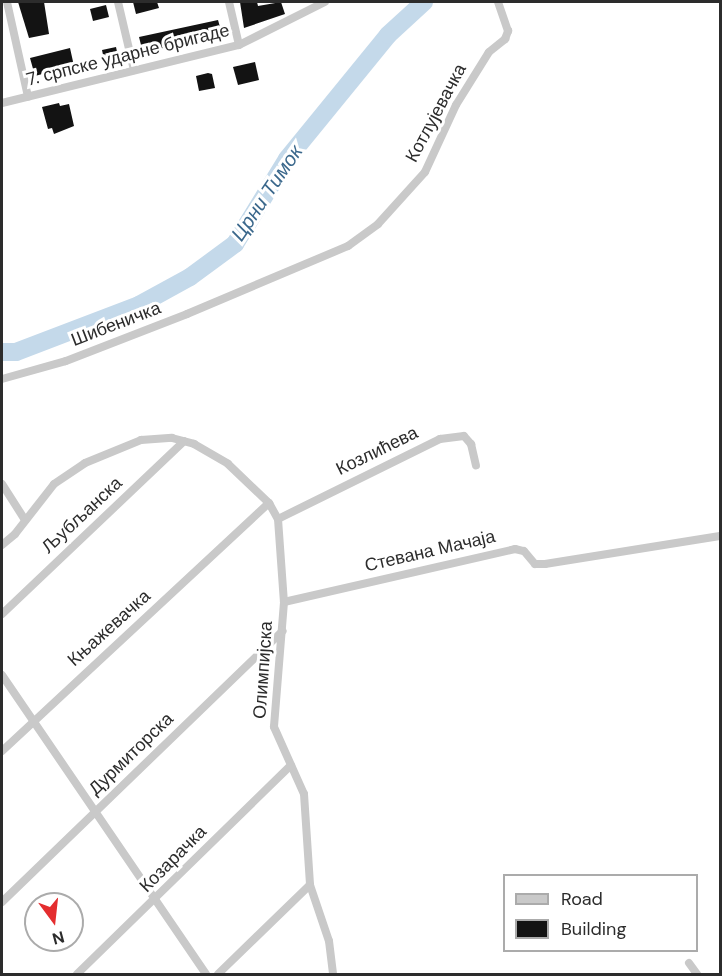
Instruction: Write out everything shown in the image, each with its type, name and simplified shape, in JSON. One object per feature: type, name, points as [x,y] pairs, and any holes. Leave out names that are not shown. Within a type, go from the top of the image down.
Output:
[{"type":"street","points":[[7,2],[28,97]]},
{"type":"street","points":[[118,2],[134,70]]},
{"type":"street","points":[[229,2],[239,45]]},
{"type":"street","name":"7. српске ударне бригаде","points":[[2,104],[239,45],[325,2]]},
{"type":"street","name":"Котлујевачка","points":[[239,293],[348,246],[378,224],[417,181],[437,150],[461,96],[489,52],[507,35],[498,2]]},
{"type":"street","name":"Шибеничка","points":[[2,379],[66,361],[239,293]]},
{"type":"street","name":"Козлићева","points":[[278,519],[440,439],[464,436],[471,444],[476,465]]},
{"type":"street","points":[[2,545],[54,484],[86,463],[141,440],[184,441]]},
{"type":"street","name":"Олимпијска","points":[[184,441],[228,464],[269,503],[278,519],[284,602],[273,718],[278,741],[304,794],[310,885],[329,941],[333,975]]},
{"type":"street","name":"Љубљанска","points":[[2,614],[184,441]]},
{"type":"street","points":[[2,484],[25,520]]},
{"type":"street","name":"Књажевачка","points":[[2,751],[30,722],[269,503]]},
{"type":"street","name":"Стевана Мачаја","points":[[284,602],[515,549],[524,551],[536,564],[545,564],[720,536]]},
{"type":"street","name":"Дурмиторска","points":[[2,902],[283,631]]},
{"type":"street","points":[[2,675],[30,722],[206,975]]},
{"type":"street","name":"Козарачка","points":[[77,975],[291,765]]},
{"type":"street","points":[[218,975],[310,885]]},
{"type":"street","points":[[689,963],[697,975]]},
{"type":"building","points":[[18,2],[44,2],[49,34],[29,38]]},
{"type":"building","points":[[133,2],[157,2],[159,8],[136,14]]},
{"type":"building","points":[[240,2],[257,2],[258,6],[281,2],[285,14],[244,28]]},
{"type":"building","points":[[106,5],[109,17],[93,21],[90,9]]},
{"type":"building","points":[[218,20],[222,34],[143,53],[139,37]]},
{"type":"building","points":[[116,47],[119,61],[105,64],[102,50]]},
{"type":"building","points":[[70,48],[76,75],[67,77],[66,73],[58,75],[57,70],[35,76],[30,58]]},
{"type":"building","points":[[255,62],[259,80],[238,85],[233,67]]},
{"type":"building","points":[[212,74],[215,88],[199,91],[196,76]]},
{"type":"building","points":[[59,103],[60,106],[69,104],[74,126],[54,134],[52,128],[48,129],[42,107]]},
{"type":"waterway","name":"Црни Тимок","points":[[2,352],[16,352],[139,305],[190,277],[235,244],[287,159],[388,35],[424,2]]}]
